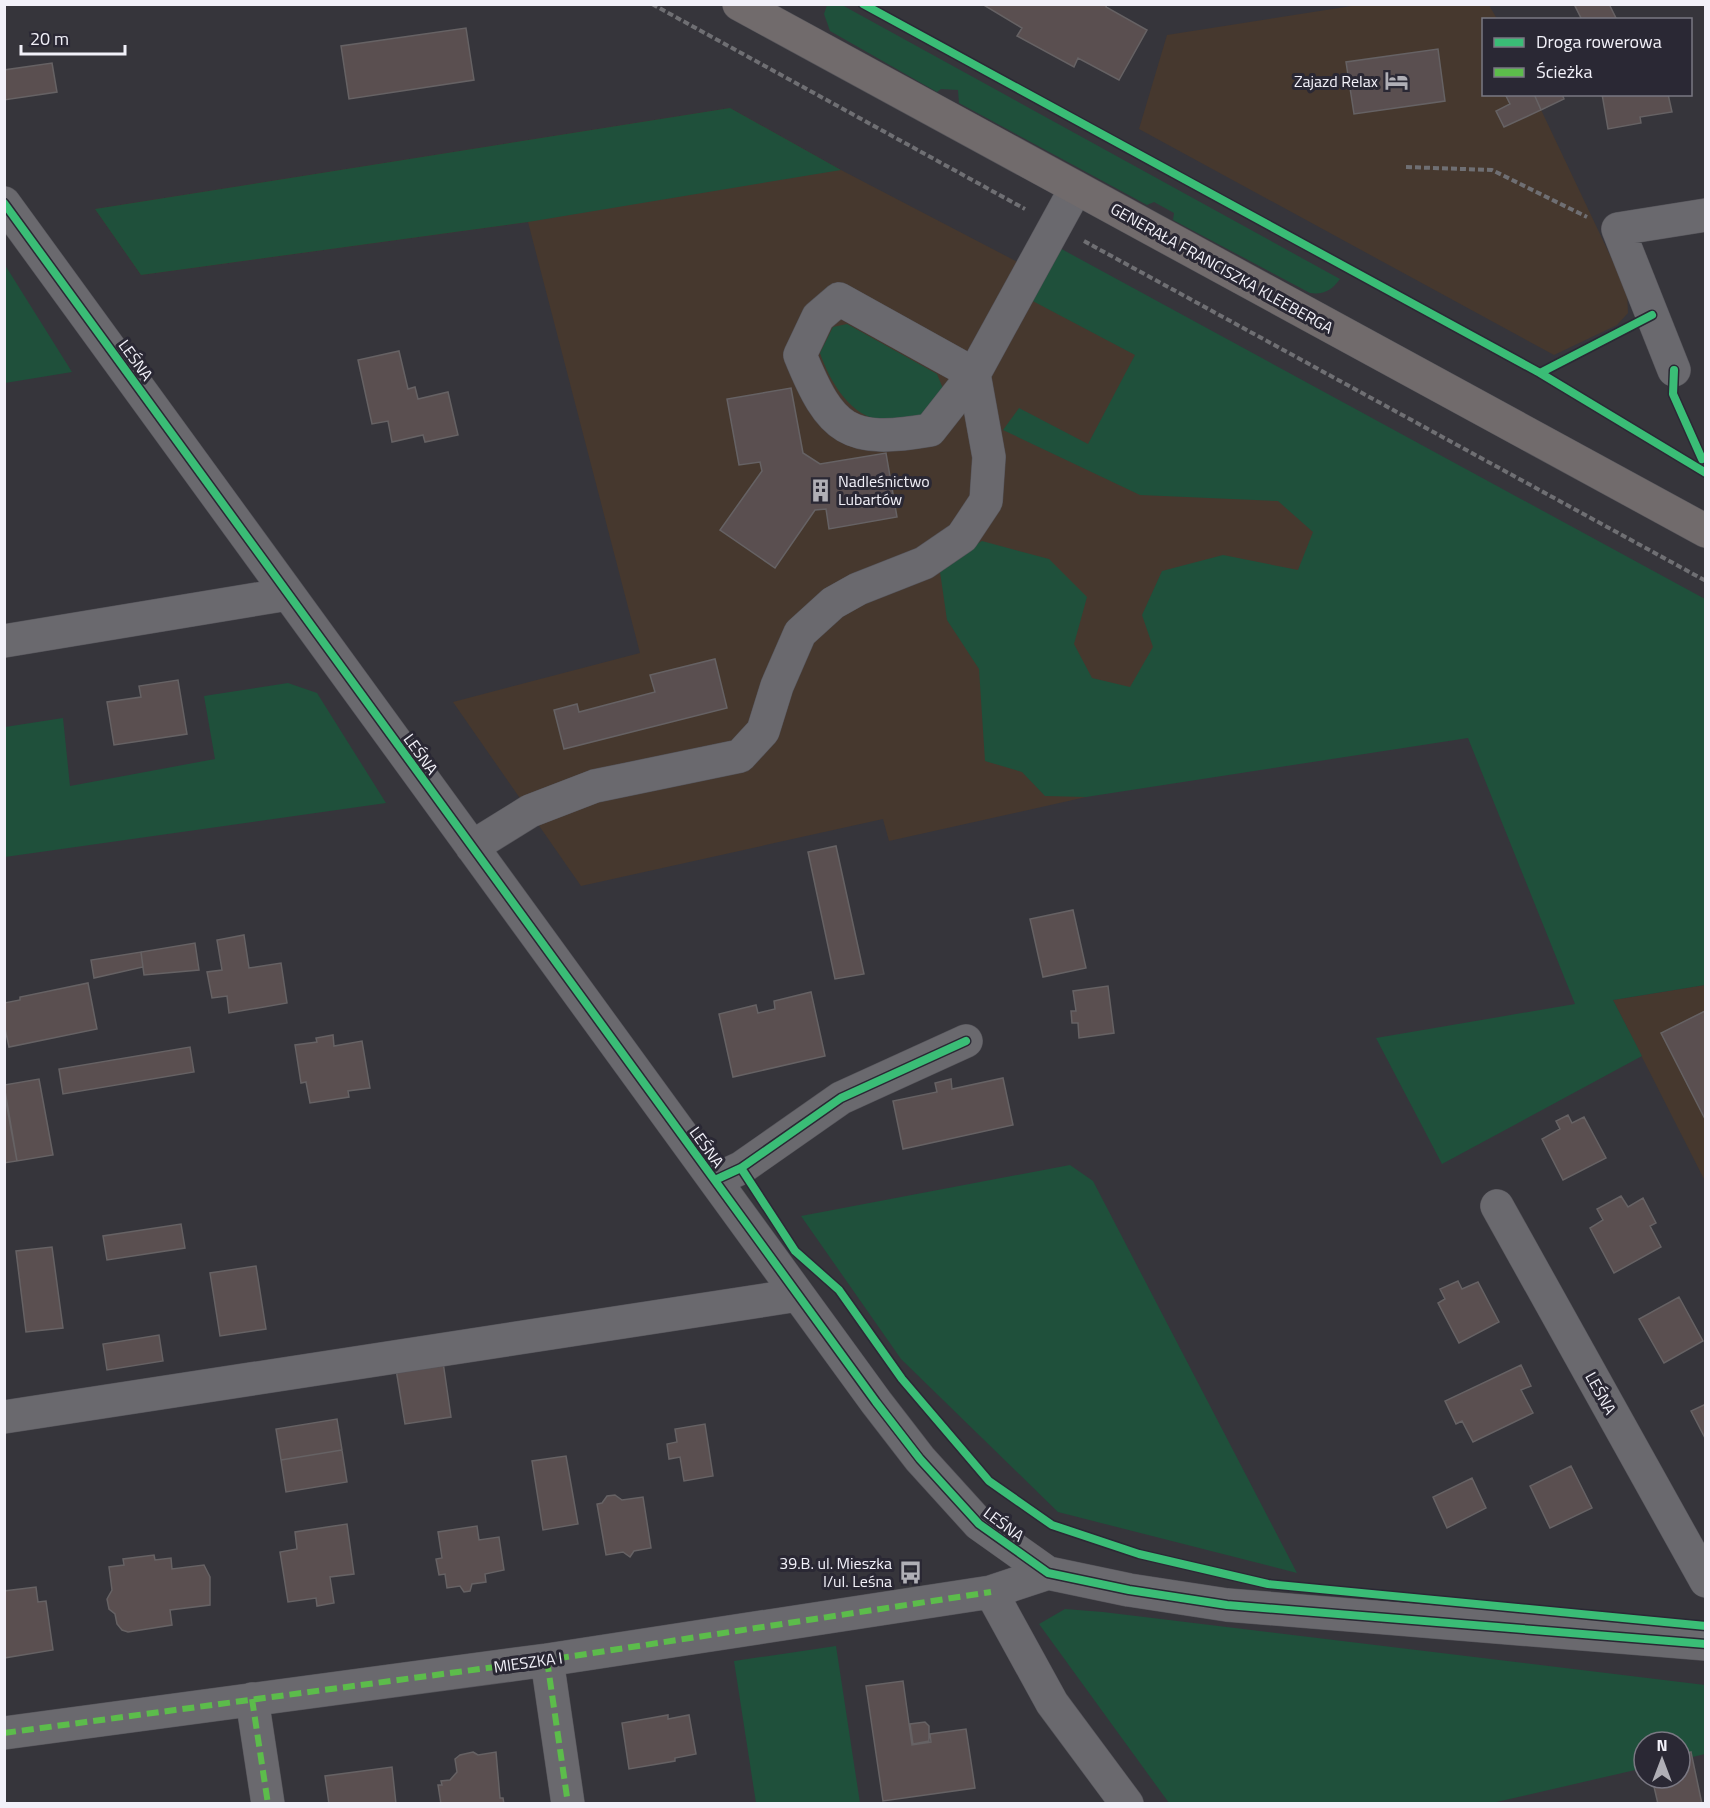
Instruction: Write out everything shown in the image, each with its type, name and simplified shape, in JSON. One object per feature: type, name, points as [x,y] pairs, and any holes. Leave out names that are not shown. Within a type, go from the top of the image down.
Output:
[{"type":"main road","name":"GENERAŁA FRANCISZKA KLEEBERGA","points":[[738,4],[1706,531]]},
{"type":"street","points":[[974,374],[839,299],[818,317],[800,355],[814,389],[833,417],[863,435],[896,436],[930,430],[974,374],[1076,188]]},
{"type":"street","name":"LEŚNA","points":[[4,203],[798,1295],[920,1459],[979,1524],[1048,1573],[1129,1590],[1227,1605],[1706,1644]]},
{"type":"street","points":[[1674,370],[1618,230],[1706,215]]},
{"type":"street","points":[[472,847],[531,811],[595,786],[740,756],[763,731],[777,686],[800,633],[833,603],[858,589],[924,563],[962,537],[986,501],[989,457],[974,374]]},
{"type":"street","points":[[4,641],[288,594]]},
{"type":"street","points":[[715,1180],[741,1168],[841,1098],[966,1041]]},
{"type":"street","name":"LEŚNA","points":[[1497,1206],[1706,1581]]},
{"type":"street","points":[[4,1417],[340,1363],[798,1295]]},
{"type":"street","name":"MIESZKA I","points":[[4,1733],[547,1660],[991,1592],[1048,1573]]},
{"type":"street","points":[[991,1592],[1052,1703],[1127,1803]]},
{"type":"street","points":[[547,1660],[568,1803]]},
{"type":"street","points":[[252,1699],[268,1803]]},
{"type":"path","points":[[652,4],[1706,580]]},
{"type":"path","points":[[1406,167],[1492,170],[1552,202],[1618,230]]},
{"type":"shaded area","points":[[1358,5],[1489,5],[1496,18],[1482,18],[1482,96],[1534,96],[1627,291],[1628,313],[1617,325],[1554,355],[1139,129],[1167,35]]},
{"type":"shaded area","name":"Nadleśnictwo Lubartów","points":[[730,108],[841,170],[1031,269],[1442,498],[1086,797],[889,841],[883,819],[581,886],[453,702],[640,653],[528,222],[141,275],[95,209]]},
{"type":"shaded area","points":[[1705,985],[1705,1181],[1613,1000]]},
{"type":"green space","points":[[827,5],[842,5],[1340,279],[1327,291],[1310,293],[1173,220],[1174,213],[1154,202],[1147,205],[959,103],[958,90],[941,89],[937,92],[830,31],[824,14]]},
{"type":"green space","points":[[730,108],[841,170],[528,222],[141,275],[95,209]]},
{"type":"green space","points":[[1056,246],[1705,599],[1705,985],[1613,1000],[1642,1056],[1442,1164],[1376,1038],[1575,1004],[1468,738],[1086,797],[1045,796],[1022,772],[985,761],[979,669],[947,620],[939,565],[982,541],[1049,559],[1087,597],[1074,644],[1092,678],[1130,687],[1153,647],[1142,615],[1162,571],[1223,555],[1298,570],[1313,532],[1278,501],[1140,495],[1003,430],[1019,408],[1088,444],[1135,355],[1027,298]]},
{"type":"green space","points":[[5,265],[72,372],[5,383]]},
{"type":"green space","points":[[847,324],[937,374],[944,391],[926,416],[889,420],[872,418],[861,413],[843,396],[829,375],[820,353],[833,327]]},
{"type":"green space","points":[[288,683],[317,693],[386,803],[5,857],[5,727],[63,718],[70,786],[215,759],[204,696]]},
{"type":"green space","points":[[1070,1165],[1093,1181],[1297,1573],[1058,1512],[901,1359],[801,1216]]},
{"type":"green space","points":[[1065,1609],[1103,1612],[1705,1685],[1705,1754],[1692,1757],[1692,1730],[1632,1730],[1632,1771],[1492,1803],[1169,1803],[1039,1624]]},
{"type":"green space","points":[[836,1646],[860,1803],[756,1803],[734,1661]]},
{"type":"building","points":[[982,4],[1107,4],[1106,7],[1147,30],[1119,80],[1078,58],[1074,67],[1017,36],[1022,28]]},
{"type":"building","points":[[1609,4],[1616,18],[1581,18],[1575,6]]},
{"type":"building","points":[[466,28],[474,80],[349,99],[341,46]]},
{"type":"building","name":"Zajazd Relax","points":[[1438,49],[1445,101],[1354,114],[1346,62]]},
{"type":"building","points":[[52,63],[57,92],[4,100],[4,70]]},
{"type":"building","points":[[1506,96],[1535,96],[1541,110],[1504,127],[1496,111],[1510,104]]},
{"type":"building","points":[[1535,96],[1563,96],[1564,99],[1541,110]]},
{"type":"building","points":[[1602,96],[1668,96],[1672,112],[1640,117],[1641,123],[1608,129]]},
{"type":"building","points":[[399,351],[408,389],[415,387],[418,399],[448,392],[458,435],[425,442],[423,435],[392,442],[388,421],[372,424],[358,360]]},
{"type":"building","name":"Nadleśnictwo Lubartów","points":[[791,388],[803,453],[820,464],[886,453],[897,517],[829,529],[826,509],[815,510],[775,568],[720,530],[762,471],[760,462],[739,465],[727,399]]},
{"type":"building","points":[[715,659],[727,708],[564,749],[554,710],[577,704],[579,712],[655,692],[650,675]]},
{"type":"building","points":[[178,680],[187,734],[114,745],[107,702],[141,697],[139,686]]},
{"type":"building","points":[[836,846],[864,974],[835,979],[808,852]]},
{"type":"building","points":[[1073,910],[1086,968],[1043,977],[1030,919]]},
{"type":"building","points":[[244,935],[249,968],[281,963],[287,1003],[229,1013],[227,996],[212,998],[207,972],[222,970],[217,940]]},
{"type":"building","points":[[195,943],[199,970],[144,975],[141,952]]},
{"type":"building","points":[[141,952],[143,967],[94,978],[91,960]]},
{"type":"building","points":[[88,983],[97,1029],[9,1047],[4,1024],[4,1003],[20,1000],[20,997]]},
{"type":"building","points":[[1108,986],[1114,1033],[1079,1038],[1078,1023],[1072,1023],[1071,1011],[1076,1011],[1073,991]]},
{"type":"building","points":[[811,992],[825,1056],[733,1077],[719,1014],[756,1005],[758,1013],[775,1009],[774,1001]]},
{"type":"building","points":[[1706,1011],[1706,1121],[1661,1033]]},
{"type":"building","points":[[333,1035],[334,1046],[362,1041],[370,1088],[348,1091],[349,1097],[310,1103],[306,1082],[301,1083],[295,1045],[317,1042],[316,1038]]},
{"type":"building","points":[[190,1047],[194,1072],[63,1094],[59,1069]]},
{"type":"building","points":[[1003,1078],[1013,1125],[903,1149],[893,1101],[937,1092],[935,1083],[951,1079],[952,1089]]},
{"type":"building","points":[[39,1079],[53,1155],[17,1161],[4,1085]]},
{"type":"building","points":[[4,1091],[17,1161],[4,1163]]},
{"type":"building","points":[[1568,1115],[1572,1123],[1584,1117],[1606,1158],[1563,1180],[1542,1139],[1560,1129],[1556,1121]]},
{"type":"building","points":[[1621,1196],[1628,1207],[1643,1198],[1656,1223],[1650,1226],[1661,1247],[1614,1273],[1590,1228],[1603,1220],[1597,1209]]},
{"type":"building","points":[[181,1224],[185,1248],[107,1260],[103,1236]]},
{"type":"building","points":[[52,1247],[63,1328],[26,1332],[16,1251]]},
{"type":"building","points":[[256,1266],[266,1329],[220,1336],[210,1273]]},
{"type":"building","points":[[1458,1281],[1462,1289],[1478,1282],[1499,1322],[1459,1343],[1438,1303],[1445,1299],[1440,1289]]},
{"type":"building","points":[[1679,1297],[1703,1341],[1664,1363],[1639,1319]]},
{"type":"building","points":[[159,1335],[163,1361],[107,1370],[103,1344]]},
{"type":"building","points":[[442,1355],[451,1417],[405,1424],[395,1363]]},
{"type":"building","points":[[1521,1365],[1531,1386],[1521,1390],[1533,1413],[1473,1442],[1462,1421],[1456,1424],[1445,1401]]},
{"type":"building","points":[[1706,1404],[1706,1440],[1691,1411]]},
{"type":"building","points":[[337,1419],[342,1450],[281,1460],[276,1429]]},
{"type":"building","points":[[705,1424],[713,1476],[684,1481],[680,1457],[669,1459],[667,1444],[677,1442],[675,1429]]},
{"type":"building","points":[[342,1450],[347,1482],[286,1492],[281,1460]]},
{"type":"building","points":[[566,1456],[578,1524],[543,1530],[532,1461]]},
{"type":"building","points":[[1571,1466],[1592,1508],[1550,1528],[1530,1486]]},
{"type":"building","points":[[1472,1478],[1486,1508],[1447,1528],[1433,1497]]},
{"type":"building","points":[[615,1495],[622,1500],[643,1497],[651,1548],[634,1551],[630,1557],[623,1552],[606,1555],[597,1504],[602,1503],[607,1496]]},
{"type":"building","points":[[347,1524],[354,1574],[330,1577],[334,1603],[317,1606],[316,1598],[288,1602],[280,1552],[297,1549],[295,1532]]},
{"type":"building","points":[[477,1526],[479,1540],[499,1537],[504,1570],[485,1574],[486,1582],[472,1584],[470,1591],[464,1592],[460,1586],[447,1588],[445,1574],[439,1575],[436,1559],[442,1558],[438,1532]]},
{"type":"building","points":[[154,1555],[155,1560],[171,1558],[172,1569],[204,1565],[210,1577],[210,1605],[170,1610],[172,1625],[128,1632],[122,1630],[117,1624],[115,1614],[109,1609],[107,1599],[112,1590],[109,1567],[124,1565],[123,1559]]},
{"type":"building","points":[[36,1587],[38,1602],[46,1601],[53,1650],[4,1658],[4,1591]]},
{"type":"building","points":[[903,1681],[912,1745],[931,1742],[930,1734],[966,1729],[975,1788],[883,1801],[866,1686]]},
{"type":"building","points":[[668,1715],[668,1719],[689,1715],[696,1754],[675,1758],[675,1761],[629,1769],[622,1723]]},
{"type":"building","points":[[925,1722],[929,1726],[929,1741],[913,1744],[910,1724]]},
{"type":"building","points":[[473,1752],[478,1755],[496,1752],[500,1798],[503,1798],[504,1804],[441,1804],[438,1785],[442,1785],[441,1781],[450,1780],[457,1772],[455,1759],[460,1755]]},
{"type":"building","points":[[1692,1757],[1702,1804],[1658,1804],[1655,1790],[1692,1790]]},
{"type":"building","points":[[392,1767],[396,1804],[329,1804],[325,1776]]},
{"type":"marked path","points":[[4,1733],[547,1660],[991,1592]]},
{"type":"marked path","points":[[547,1660],[568,1804]]},
{"type":"marked path","points":[[252,1699],[268,1804]]},
{"type":"cycle path","points":[[863,4],[1540,373],[1706,473]]},
{"type":"cycle path","points":[[4,203],[876,1402],[920,1459],[979,1524],[1048,1573],[1129,1590],[1227,1605],[1706,1644]]},
{"type":"cycle path","points":[[1540,373],[1652,315]]},
{"type":"cycle path","points":[[1674,370],[1673,394],[1702,459]]},
{"type":"cycle path","points":[[715,1180],[741,1168],[841,1098],[966,1041]]},
{"type":"cycle path","points":[[741,1168],[795,1251],[839,1290],[902,1379],[989,1481],[1052,1525],[1139,1554],[1268,1584],[1706,1626]]},
{"type":"place","name":"Zajazd Relax","points":[[1396,81]]},
{"type":"place","name":"Nadleśnictwo Lubartów","points":[[820,490]]},
{"type":"place","name":"39.B. ul. Mieszka I/ul. Leśna","points":[[910,1572]]}]
